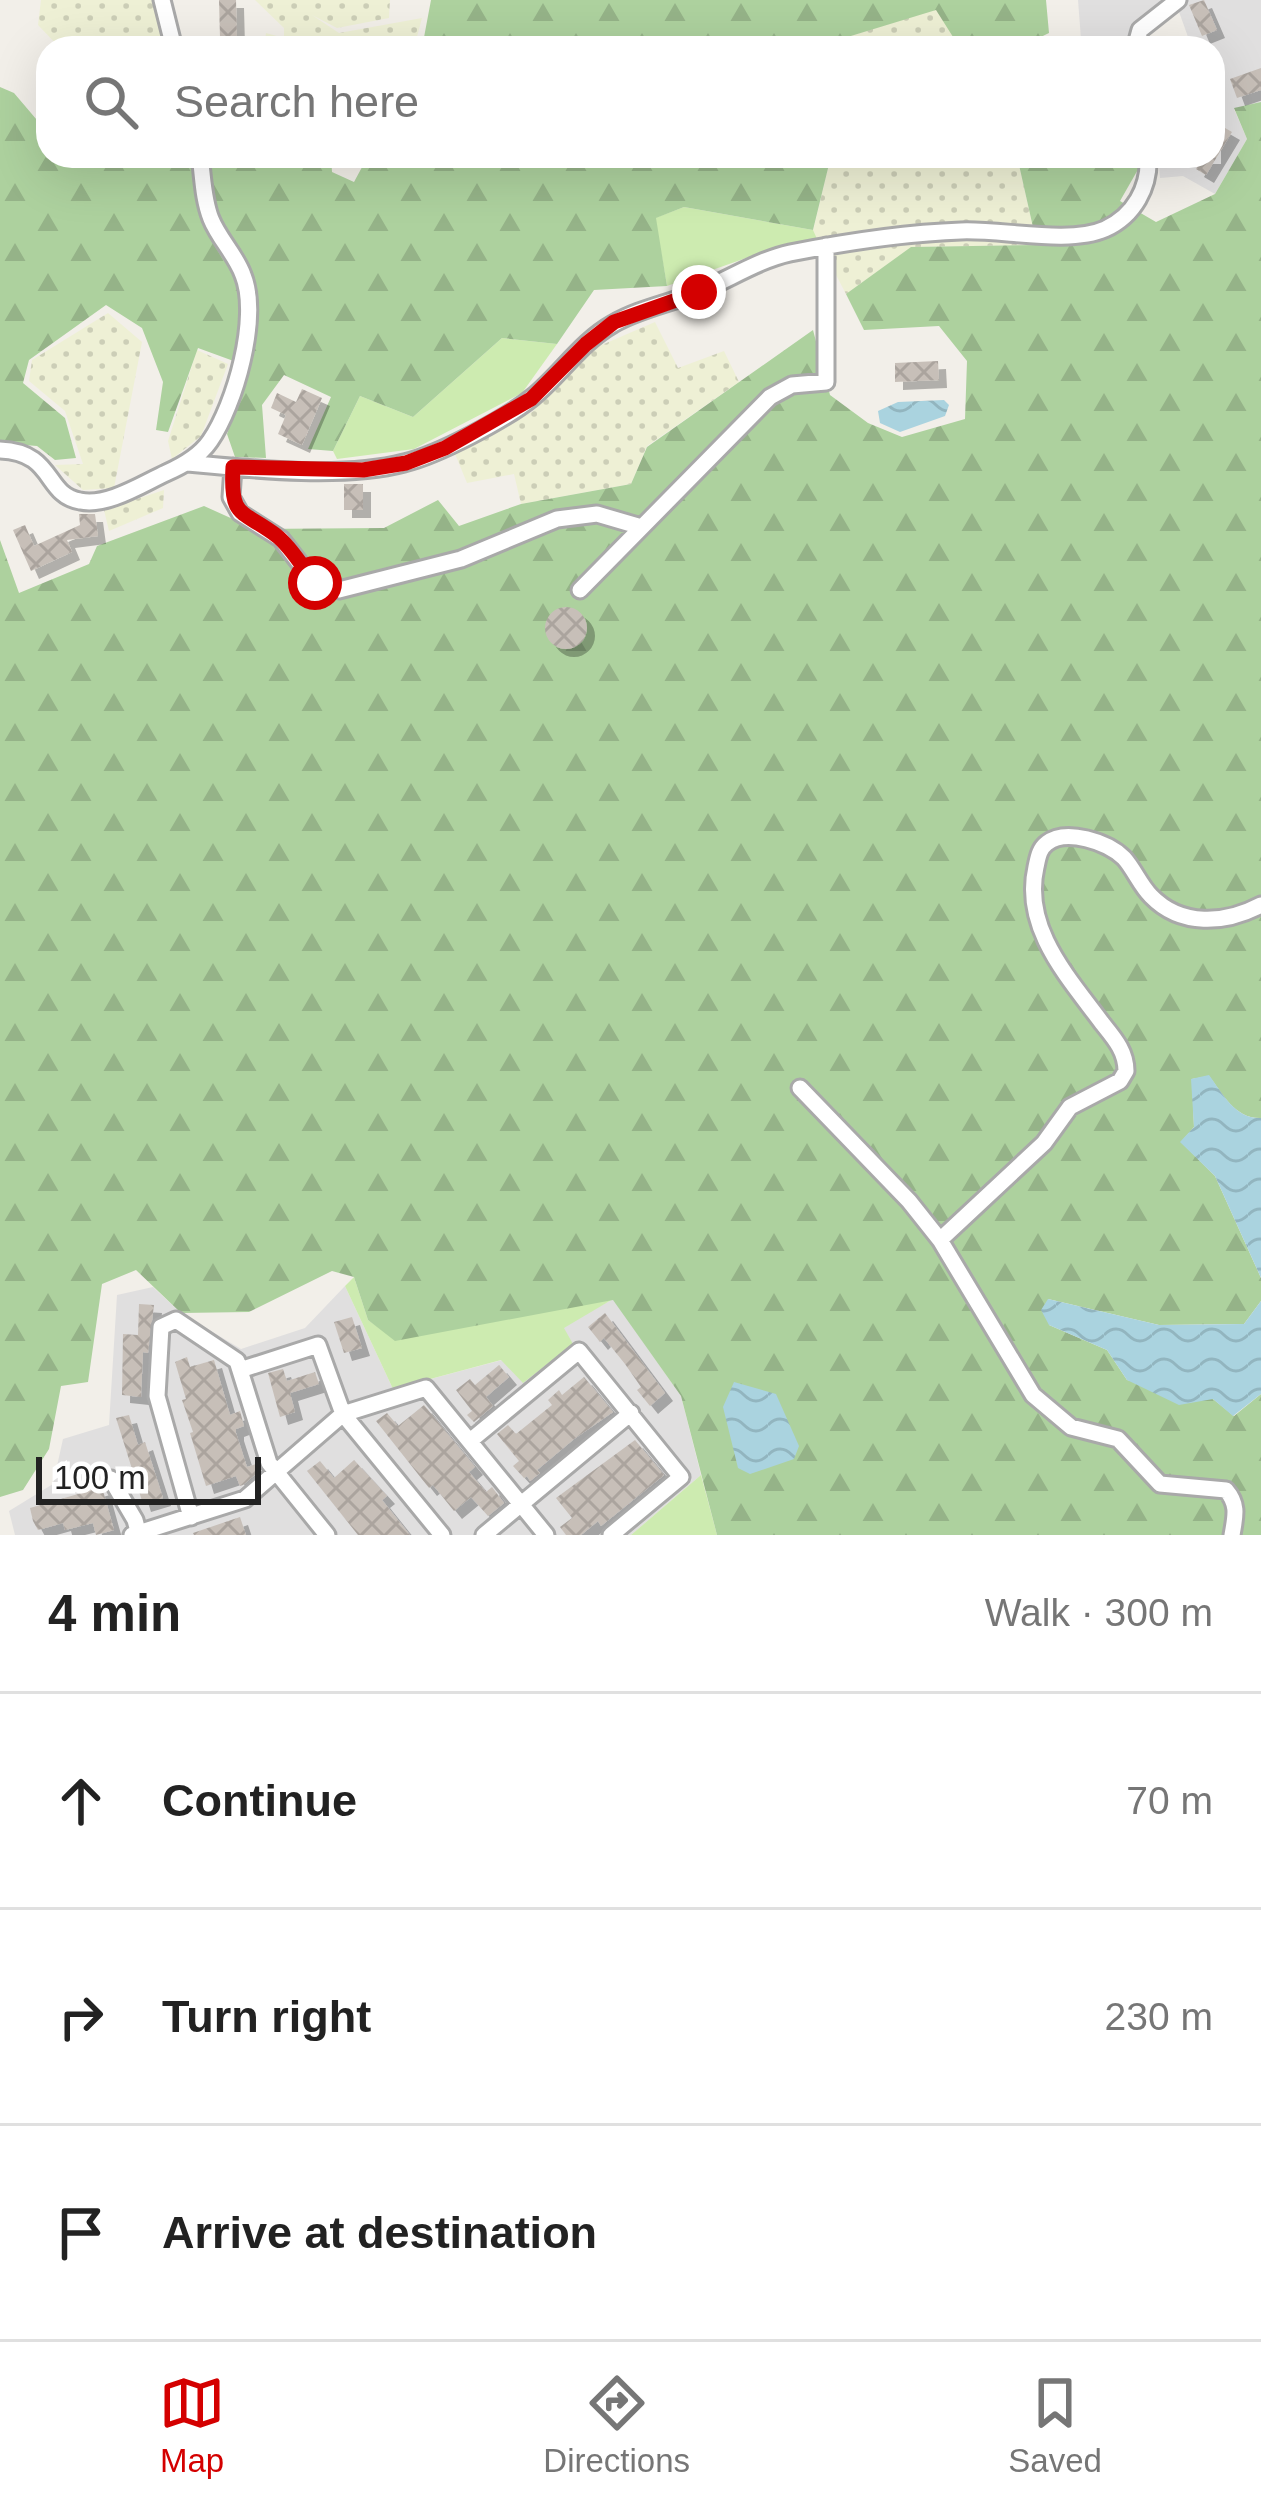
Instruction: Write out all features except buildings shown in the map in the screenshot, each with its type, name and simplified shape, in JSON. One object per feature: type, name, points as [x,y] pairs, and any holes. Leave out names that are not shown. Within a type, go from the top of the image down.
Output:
[{"type":"street","points":[[162,0],[171,36]]},
{"type":"street","points":[[1138,36],[1178,0]]},
{"type":"street","points":[[0,449],[23,451],[37,459],[65,495],[77,501],[121,494],[187,464],[209,442],[229,401],[247,339],[250,301],[243,273],[212,221],[202,168]]},
{"type":"street","points":[[187,464],[363,470],[406,463],[445,448],[531,399],[614,322],[699,292],[778,256],[966,230],[1101,231],[1122,219],[1140,199],[1146,168]]},
{"type":"street","points":[[580,590],[770,397],[791,385],[826,382],[826,246]]},
{"type":"street","points":[[233,467],[231,497],[241,513],[281,538],[315,583],[338,590],[461,559],[557,519],[597,514],[638,526]]},
{"type":"street","points":[[940,1240],[1044,1143],[1070,1107],[1120,1082],[1126,1071],[1120,1047],[1058,965],[1038,927],[1033,881],[1040,851],[1050,839],[1069,836],[1102,844],[1123,857],[1152,897],[1190,920],[1231,919],[1261,905]]},
{"type":"street","points":[[800,1088],[909,1201],[940,1240],[1033,1396],[1071,1427],[1118,1439],[1160,1484],[1226,1490],[1236,1512],[1232,1535]]},
{"type":"street","points":[[191,1517],[157,1396],[161,1327],[176,1320],[237,1361],[269,1463],[327,1535]]},
{"type":"street","points":[[240,1370],[318,1345],[343,1414],[442,1535]]},
{"type":"street","points":[[470,1441],[579,1351],[682,1477],[611,1535]]},
{"type":"street","points":[[111,1479],[136,1534],[245,1499],[343,1414],[426,1388],[546,1535]]},
{"type":"street","points":[[484,1535],[631,1414]]},
{"type":"shaded area","points":[[1078,0],[1261,0],[1261,102],[1234,109],[1247,139],[1215,194],[1183,176],[1160,178],[1159,168],[1225,168],[1225,36],[1188,36],[1178,9],[1145,36],[1081,36]]},
{"type":"shaded area","points":[[345,1286],[393,1389],[502,1360],[613,1299],[681,1396],[701,1475],[631,1535],[15,1535],[9,1511],[53,1484],[63,1439],[109,1425],[117,1295],[153,1287],[181,1313],[241,1349],[305,1328]]},
{"type":"green space","points":[[41,0],[153,0],[162,36],[49,36],[38,25]]},
{"type":"green space","points":[[255,0],[390,0],[389,18],[337,28],[312,15],[339,33],[422,18],[417,36],[284,36],[284,28]]},
{"type":"green space","points":[[431,0],[1046,0],[1049,33],[952,36],[936,10],[851,36],[424,36]]},
{"type":"green space","points":[[937,9],[953,36],[850,36]]},
{"type":"green space","points":[[0,87],[14,93],[36,119],[36,168],[332,168],[354,182],[362,168],[828,168],[813,230],[684,207],[656,218],[667,286],[594,290],[557,344],[502,338],[413,417],[360,396],[333,451],[308,449],[331,397],[284,375],[262,405],[266,458],[235,457],[227,434],[250,367],[198,348],[168,432],[156,430],[163,382],[142,328],[106,305],[29,360],[23,383],[65,418],[76,458],[55,460],[37,446],[0,443]]},
{"type":"green space","points":[[1261,102],[1261,1118],[1237,1110],[1209,1076],[1192,1079],[1194,1127],[1181,1142],[1215,1176],[1261,1278],[1261,1301],[1244,1324],[1159,1325],[1048,1299],[1049,1325],[1107,1350],[1127,1380],[1213,1399],[1234,1416],[1261,1394],[1261,1535],[717,1535],[681,1396],[613,1300],[395,1341],[368,1320],[354,1277],[332,1271],[249,1312],[181,1313],[136,1270],[102,1284],[88,1382],[61,1386],[49,1449],[23,1490],[0,1497],[0,540],[19,593],[89,564],[97,546],[204,506],[255,529],[384,528],[438,500],[459,526],[521,504],[631,484],[647,447],[813,330],[830,395],[868,423],[902,437],[965,419],[967,361],[939,326],[864,330],[846,294],[911,247],[1037,245],[1020,168],[1139,168],[1120,201],[1156,222],[1215,194],[1247,139],[1234,108]]},
{"type":"green space","points":[[828,168],[1020,168],[1037,245],[912,247],[846,294],[813,231]]},
{"type":"green space","points":[[684,207],[813,230],[818,241],[766,251],[667,286],[655,218]]},
{"type":"green space","points":[[108,313],[142,342],[114,488],[83,490],[55,465],[83,464],[65,411],[29,381],[32,360]]},
{"type":"green space","points":[[655,322],[678,368],[724,351],[739,382],[647,446],[631,484],[521,504],[514,474],[467,483],[453,449],[532,412],[597,347]]},
{"type":"green space","points":[[502,338],[557,344],[522,393],[414,449],[337,459],[333,451],[360,396],[413,417]]},
{"type":"green space","points":[[197,350],[228,364],[201,436],[172,459],[168,441]]},
{"type":"green space","points":[[164,490],[163,508],[109,531],[104,510]]},
{"type":"green space","points":[[354,1277],[368,1320],[396,1340],[613,1299],[564,1328],[573,1344],[523,1383],[501,1360],[393,1389],[345,1286]]},
{"type":"green space","points":[[701,1475],[717,1535],[631,1535]]},
{"type":"water","points":[[944,400],[949,405],[945,416],[900,432],[880,423],[878,411],[898,402]]},
{"type":"water","points":[[1209,1075],[1237,1110],[1261,1118],[1261,1278],[1215,1176],[1180,1142],[1194,1127],[1191,1079]]},
{"type":"water","points":[[1048,1299],[1159,1325],[1244,1324],[1261,1301],[1261,1394],[1233,1416],[1213,1399],[1179,1405],[1127,1380],[1107,1350],[1049,1325],[1041,1310]]},
{"type":"water","points":[[734,1382],[776,1394],[799,1446],[794,1459],[750,1474],[738,1468],[723,1407]]},
{"type":"route","points":[[315,583],[281,538],[241,513],[231,497],[233,467],[363,470],[406,463],[445,448],[531,399],[614,322],[699,292]]}]
